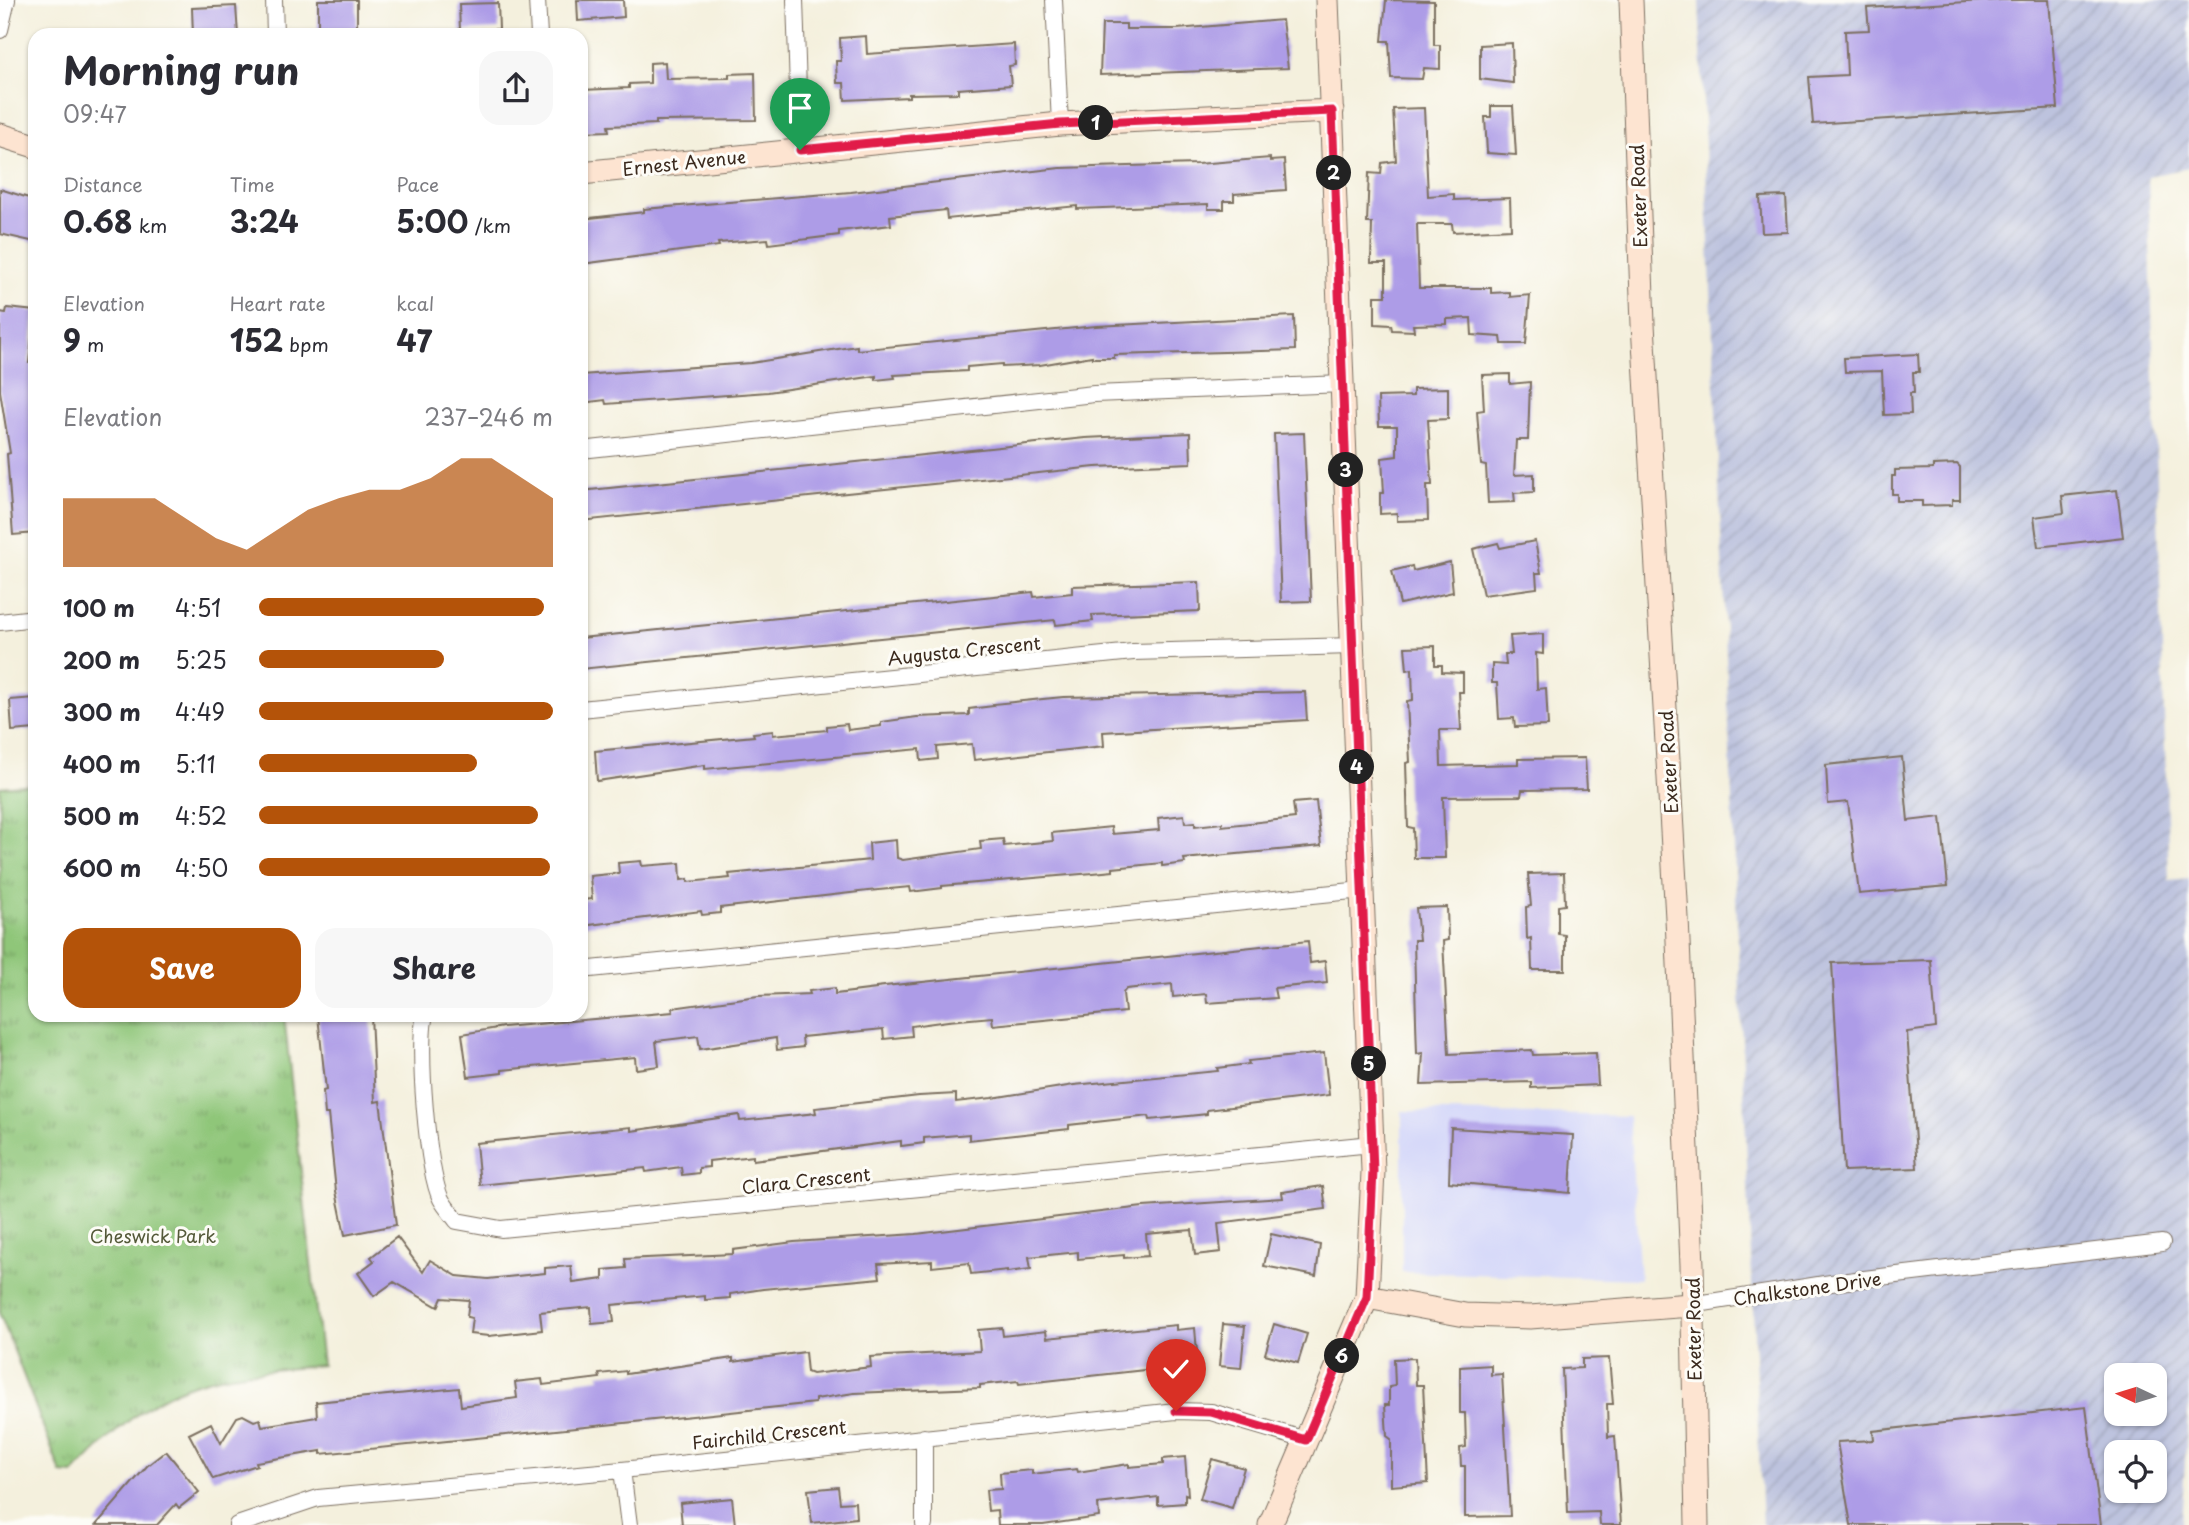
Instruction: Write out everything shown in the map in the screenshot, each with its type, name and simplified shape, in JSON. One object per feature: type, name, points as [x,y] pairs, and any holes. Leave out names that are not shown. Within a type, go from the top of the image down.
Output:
[{"type":"street","points":[[0,30],[7,0]]},
{"type":"street","points":[[274,0],[275,28]]},
{"type":"street","points":[[537,0],[539,28]]},
{"type":"street","points":[[795,0],[800,150]]},
{"type":"street","points":[[1054,0],[1060,124]]},
{"type":"street","points":[[1270,1525],[1367,1297],[1372,1144],[1327,0]]},
{"type":"street","name":"Exeter Road","points":[[1631,0],[1643,324],[1678,931],[1697,1525]]},
{"type":"street","name":"Ernest Avenue","points":[[588,172],[1060,124],[1332,111]]},
{"type":"street","points":[[0,135],[28,144]]},
{"type":"street","points":[[588,449],[1094,394],[1343,384]]},
{"type":"street","points":[[0,622],[28,619]]},
{"type":"street","name":"Augusta Crescent","points":[[588,708],[1133,652],[1353,646]]},
{"type":"street","points":[[588,969],[1362,890]]},
{"type":"street","name":"Clara Crescent","points":[[424,1022],[421,1046],[431,1157],[440,1198],[457,1221],[501,1229],[1372,1144]]},
{"type":"street","name":"Chalkstone Drive","points":[[1367,1297],[1465,1315],[1530,1317],[1691,1305],[1831,1283],[2162,1243]]},
{"type":"street","name":"Fairchild Crescent","points":[[237,1525],[318,1498],[622,1470],[1176,1411],[1211,1412],[1306,1440]]},
{"type":"street","points":[[924,1437],[924,1525]]},
{"type":"street","points":[[622,1470],[629,1525]]},
{"type":"shaded area","points":[[1699,0],[2189,0],[2189,168],[2148,176],[2169,881],[2189,879],[2189,1400],[2181,1525],[1762,1525]]},
{"type":"shaded area","points":[[1402,1111],[1629,1116],[1640,1279],[1402,1272]]},
{"type":"green space","name":"Cheswick Park","points":[[28,785],[28,1022],[285,1022],[322,1365],[231,1375],[183,1388],[165,1396],[132,1418],[73,1474],[61,1473],[0,1314],[0,787]]},
{"type":"building","points":[[318,0],[357,0],[357,28],[318,28]]},
{"type":"building","points":[[577,0],[623,0],[624,17],[578,21]]},
{"type":"building","points":[[1386,0],[1434,1],[1434,45],[1440,45],[1440,69],[1424,68],[1422,79],[1391,78],[1389,41],[1382,41]]},
{"type":"building","points":[[2000,0],[2049,0],[2058,108],[1813,124],[1809,77],[1847,75],[1845,31],[1869,30],[1867,8]]},
{"type":"building","points":[[498,3],[499,28],[460,28],[459,4]]},
{"type":"building","points":[[236,6],[238,28],[193,28],[192,8]]},
{"type":"building","points":[[1282,20],[1288,68],[1100,75],[1102,24],[1126,24],[1126,29],[1177,29]]},
{"type":"building","points":[[866,36],[867,54],[1014,44],[1015,65],[1009,66],[1011,85],[958,89],[958,93],[845,100],[844,83],[837,83],[836,61],[841,61],[840,38]]},
{"type":"building","points":[[1512,43],[1513,83],[1480,79],[1480,45]]},
{"type":"building","points":[[665,62],[666,79],[729,78],[729,74],[755,73],[756,120],[656,121],[656,124],[608,126],[609,131],[588,132],[588,90],[629,88],[629,84],[650,83],[650,63]]},
{"type":"building","points":[[1491,106],[1513,106],[1516,155],[1487,153],[1485,117],[1491,117]]},
{"type":"building","points":[[1424,108],[1428,196],[1454,194],[1454,200],[1510,198],[1511,229],[1453,232],[1452,224],[1417,224],[1419,288],[1491,288],[1491,293],[1510,292],[1510,297],[1530,295],[1526,344],[1502,344],[1501,337],[1472,335],[1471,318],[1447,319],[1447,324],[1413,325],[1414,331],[1392,330],[1391,325],[1375,324],[1375,296],[1386,296],[1386,263],[1371,263],[1372,223],[1367,223],[1369,173],[1381,174],[1382,163],[1396,161],[1393,109]]},
{"type":"building","points":[[1270,158],[1270,161],[1284,160],[1286,190],[1234,194],[1234,201],[1224,201],[1224,209],[1208,209],[1208,204],[1077,209],[1077,206],[947,219],[946,210],[890,216],[891,225],[839,231],[839,235],[769,244],[768,239],[718,243],[719,246],[588,263],[588,218],[644,212],[644,209],[851,192],[1060,168],[1197,164]]},
{"type":"building","points":[[0,189],[28,198],[28,240],[0,234]]},
{"type":"building","points":[[1786,196],[1788,232],[1762,233],[1760,197]]},
{"type":"building","points":[[7,308],[28,310],[28,534],[13,535],[7,454],[10,453],[0,391],[0,312],[6,313]]},
{"type":"building","points":[[1294,316],[1295,350],[1114,355],[1114,358],[1092,356],[1040,365],[967,367],[967,371],[894,375],[895,378],[876,380],[876,376],[768,392],[606,404],[605,400],[588,402],[588,375],[751,363],[857,346],[857,350],[1096,326]]},
{"type":"building","points":[[1918,354],[1919,372],[1913,372],[1914,393],[1910,393],[1911,414],[1884,415],[1882,371],[1845,372],[1844,358]]},
{"type":"building","points":[[1510,374],[1510,384],[1530,382],[1528,440],[1516,440],[1514,475],[1534,474],[1534,492],[1514,493],[1515,502],[1488,503],[1486,466],[1481,465],[1477,411],[1484,410],[1482,375]]},
{"type":"building","points":[[1448,388],[1448,419],[1428,420],[1432,485],[1427,485],[1428,520],[1397,521],[1397,513],[1380,514],[1380,493],[1384,493],[1382,458],[1397,456],[1397,426],[1379,426],[1378,397],[1413,396],[1413,389]]},
{"type":"building","points":[[1190,433],[1191,463],[1095,467],[588,520],[588,490],[1085,438]]},
{"type":"building","points":[[1304,433],[1311,601],[1281,602],[1274,434]]},
{"type":"building","points":[[1957,464],[1960,467],[1960,500],[1952,500],[1952,505],[1922,506],[1922,501],[1897,501],[1897,494],[1892,494],[1892,476],[1895,476],[1895,470],[1933,469],[1933,465]]},
{"type":"building","points":[[2117,490],[2123,537],[2038,547],[2034,517],[2064,513],[2062,496]]},
{"type":"building","points":[[1535,541],[1541,573],[1536,573],[1537,588],[1483,595],[1473,549],[1498,543],[1500,548]]},
{"type":"building","points":[[1450,562],[1453,592],[1400,604],[1392,571],[1412,566],[1413,571]]},
{"type":"building","points":[[1199,582],[1200,611],[1092,615],[1093,621],[1056,625],[1055,620],[588,668],[588,637],[1033,592],[1034,597],[1072,593],[1072,586]]},
{"type":"building","points":[[1543,634],[1543,654],[1536,653],[1537,689],[1546,688],[1548,726],[1515,727],[1514,718],[1499,719],[1497,683],[1492,683],[1492,664],[1506,665],[1505,654],[1512,654],[1510,636]]},
{"type":"building","points":[[1435,646],[1435,665],[1442,665],[1442,672],[1463,673],[1463,692],[1459,692],[1461,730],[1440,730],[1441,766],[1518,764],[1518,759],[1585,758],[1587,789],[1522,790],[1521,796],[1443,797],[1445,858],[1414,858],[1413,828],[1408,827],[1406,763],[1410,762],[1407,701],[1413,700],[1412,669],[1407,670],[1405,647]]},
{"type":"building","points":[[1305,692],[1307,720],[1103,732],[1104,746],[974,760],[972,744],[937,747],[938,759],[921,761],[920,749],[705,769],[705,765],[597,781],[595,751],[754,736],[753,733],[773,731],[773,735],[827,730],[827,726],[847,724],[848,730],[881,726],[881,722],[917,717],[969,715],[969,709],[994,706],[993,704],[1063,697]]},
{"type":"building","points":[[28,699],[28,730],[12,731],[10,700]]},
{"type":"building","points":[[1902,757],[1908,821],[1941,817],[1948,886],[1859,894],[1848,802],[1828,804],[1826,765]]},
{"type":"building","points":[[1316,801],[1321,846],[1184,859],[1185,863],[1162,866],[1162,863],[1113,868],[1113,871],[942,886],[911,892],[910,887],[868,891],[720,908],[720,913],[702,915],[701,911],[588,925],[588,899],[592,899],[590,876],[619,873],[618,863],[641,861],[642,866],[680,863],[681,880],[688,879],[688,882],[730,878],[729,874],[870,860],[869,843],[896,840],[897,858],[903,860],[981,849],[980,841],[1003,839],[1004,846],[1053,841],[1052,833],[1111,827],[1112,834],[1159,830],[1158,818],[1184,815],[1185,823],[1195,822],[1195,826],[1222,823],[1222,826],[1295,818],[1293,803]]},
{"type":"building","points":[[1564,873],[1565,905],[1558,906],[1558,934],[1565,935],[1565,970],[1532,970],[1531,938],[1527,939],[1526,907],[1531,906],[1528,874]]},
{"type":"building","points":[[1447,907],[1448,940],[1443,941],[1449,1054],[1532,1050],[1533,1055],[1596,1053],[1598,1085],[1531,1088],[1531,1082],[1421,1085],[1423,1053],[1417,1054],[1416,1021],[1414,940],[1419,940],[1416,908]]},
{"type":"building","points":[[1308,941],[1310,963],[1325,961],[1327,983],[1274,988],[1276,998],[1207,1003],[1206,994],[1173,997],[1172,984],[1126,989],[1123,993],[1125,1012],[993,1025],[992,1017],[948,1021],[911,1026],[912,1036],[884,1039],[883,1029],[802,1037],[803,1047],[777,1050],[776,1038],[700,1049],[698,1036],[656,1041],[659,1066],[636,1069],[635,1057],[502,1070],[502,1073],[468,1077],[462,1034],[503,1027],[588,1022],[588,1020],[673,1012],[672,1008],[758,996],[810,994],[809,991],[835,988],[835,994],[876,987]]},
{"type":"building","points":[[1931,960],[1936,1028],[1907,1032],[1917,1168],[1844,1171],[1832,963]]},
{"type":"building","points":[[319,1022],[371,1022],[375,1102],[380,1101],[396,1225],[345,1235],[336,1191],[328,1114],[325,1114],[323,1091],[326,1090]]},
{"type":"building","points":[[1324,1053],[1329,1095],[1207,1110],[1207,1114],[1150,1120],[1149,1116],[1069,1125],[1069,1129],[969,1140],[969,1134],[924,1138],[924,1143],[901,1146],[901,1141],[753,1160],[753,1156],[709,1161],[709,1167],[699,1168],[699,1173],[682,1175],[681,1167],[646,1172],[645,1168],[480,1185],[476,1143],[631,1127],[631,1131],[739,1115],[740,1121],[816,1113],[815,1108],[919,1096],[956,1094],[956,1102],[1074,1085],[1218,1071],[1217,1068],[1249,1064],[1248,1061]]},
{"type":"building","points":[[1451,1128],[1573,1135],[1570,1193],[1449,1182]]},
{"type":"building","points":[[1323,1186],[1326,1209],[1218,1223],[1221,1252],[1195,1255],[1192,1230],[1146,1234],[1148,1256],[1078,1259],[1078,1252],[1029,1257],[1031,1269],[1007,1272],[971,1274],[969,1263],[932,1267],[932,1261],[878,1264],[880,1278],[763,1289],[730,1294],[730,1298],[705,1300],[705,1296],[612,1305],[614,1322],[592,1324],[591,1307],[540,1312],[542,1330],[489,1336],[470,1334],[472,1318],[467,1317],[469,1300],[442,1298],[438,1307],[394,1282],[374,1296],[358,1273],[374,1261],[371,1257],[397,1237],[423,1272],[430,1260],[457,1276],[488,1279],[545,1273],[545,1268],[571,1266],[573,1283],[603,1279],[603,1270],[626,1268],[625,1259],[733,1254],[733,1250],[794,1242],[916,1234],[1143,1207],[1283,1198],[1282,1192]]},
{"type":"building","points":[[1271,1234],[1320,1245],[1316,1276],[1264,1266]]},
{"type":"building","points":[[1223,1324],[1245,1326],[1241,1368],[1219,1366]]},
{"type":"building","points":[[1274,1324],[1307,1334],[1298,1363],[1265,1354]]},
{"type":"building","points":[[1176,1325],[1176,1330],[1195,1328],[1198,1364],[1019,1384],[1018,1381],[980,1385],[980,1388],[854,1393],[815,1399],[815,1403],[321,1454],[321,1451],[256,1462],[257,1465],[213,1479],[189,1434],[211,1423],[221,1443],[237,1417],[243,1415],[254,1421],[260,1419],[262,1426],[317,1417],[316,1402],[459,1388],[461,1406],[517,1398],[515,1382],[542,1379],[543,1385],[600,1378],[599,1374],[626,1371],[626,1374],[733,1358],[733,1362],[805,1352],[807,1372],[812,1374],[871,1367],[870,1357],[980,1351],[978,1330],[1002,1328],[1003,1336],[1046,1331],[1047,1338]]},
{"type":"building","points":[[1415,1358],[1416,1385],[1423,1385],[1428,1483],[1391,1486],[1391,1439],[1387,1436],[1385,1405],[1389,1405],[1389,1387],[1395,1386],[1394,1359]]},
{"type":"building","points":[[1609,1358],[1613,1404],[1607,1404],[1608,1437],[1615,1436],[1621,1525],[1600,1525],[1599,1512],[1568,1513],[1562,1369],[1582,1368],[1582,1359]]},
{"type":"building","points":[[1491,1365],[1491,1375],[1502,1374],[1510,1516],[1465,1517],[1465,1466],[1461,1466],[1460,1448],[1466,1447],[1465,1413],[1460,1413],[1460,1367]]},
{"type":"building","points":[[2086,1407],[2101,1525],[1851,1525],[1837,1442],[1874,1440],[1873,1431]]},
{"type":"building","points":[[166,1451],[199,1492],[179,1508],[176,1504],[157,1525],[96,1525],[147,1466]]},
{"type":"building","points":[[1185,1457],[1188,1495],[1185,1494],[1185,1503],[1158,1505],[1158,1497],[1098,1504],[1099,1517],[1043,1525],[998,1525],[997,1510],[988,1511],[986,1490],[1001,1489],[1000,1473],[1032,1470],[1032,1474],[1077,1469],[1078,1472],[1129,1464],[1129,1467],[1163,1464],[1163,1459]]},
{"type":"building","points":[[1212,1459],[1244,1468],[1232,1508],[1200,1499]]},
{"type":"building","points":[[838,1487],[840,1503],[855,1502],[856,1518],[812,1523],[808,1490]]},
{"type":"building","points":[[732,1498],[735,1525],[682,1525],[680,1503]]},
{"type":"route","points":[[800,150],[1060,124],[1332,111],[1373,1171],[1367,1297],[1306,1440],[1211,1412],[1176,1411]]}]
